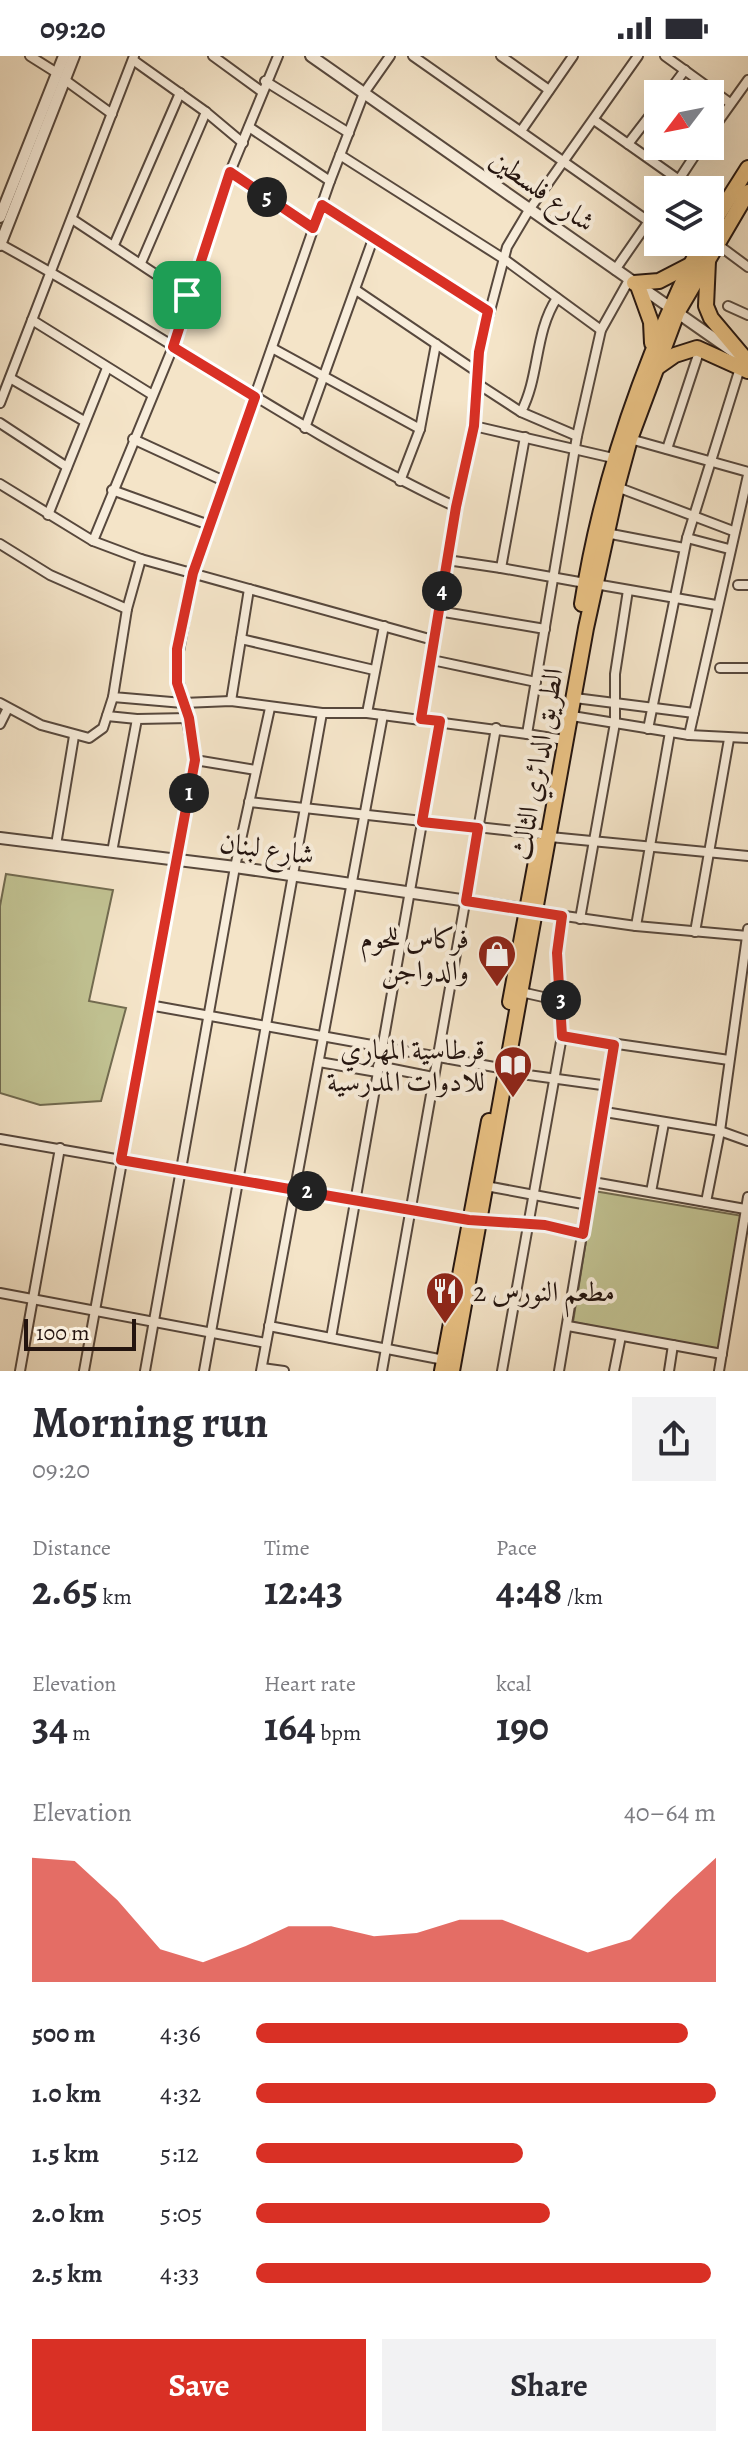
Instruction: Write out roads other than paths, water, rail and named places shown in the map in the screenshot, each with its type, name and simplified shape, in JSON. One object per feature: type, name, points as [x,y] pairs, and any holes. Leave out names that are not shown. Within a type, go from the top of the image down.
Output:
[{"type":"highway","points":[[724,206],[748,168]]},
{"type":"highway","name":"الطريق الدائري الثالث","points":[[724,233],[742,216],[748,192]]},
{"type":"highway","points":[[653,346],[651,322],[634,283],[659,281],[697,256]]},
{"type":"highway","name":"الطريق الدائري الثالث","points":[[546,836],[558,739],[613,458],[653,346],[701,256]]},
{"type":"highway","name":"الطريق الدائري الثالث","points":[[446,1367],[531,911],[572,716],[590,584],[630,439],[673,311],[701,256]]},
{"type":"highway","points":[[703,256],[706,306],[711,318],[746,366]]},
{"type":"highway","points":[[655,369],[687,349],[700,349],[746,366]]},
{"type":"highway","name":"الطريق الدائري الثالث","points":[[474,1220],[486,1186],[503,1070],[521,992],[531,911]]},
{"type":"street","points":[[30,56],[112,114]]},
{"type":"street","points":[[64,56],[61,76],[0,245],[51,272],[305,428],[400,481],[456,507]]},
{"type":"street","points":[[0,217],[61,76],[74,56]]},
{"type":"street","points":[[213,56],[261,91]]},
{"type":"street","points":[[93,541],[151,394],[173,347],[187,295],[230,172],[265,81],[278,56]]},
{"type":"street","name":"شارع فلسطين","points":[[311,56],[634,283],[746,366]]},
{"type":"street","points":[[84,1371],[195,760],[189,718],[177,683],[177,649],[193,573],[330,181],[364,93],[390,56]]},
{"type":"street","points":[[413,56],[644,219]]},
{"type":"street","points":[[501,56],[549,90]]},
{"type":"street","points":[[521,131],[573,56]]},
{"type":"street","points":[[421,719],[456,507],[474,426],[488,311],[504,259],[529,210],[638,56]]},
{"type":"street","points":[[665,56],[730,103]]},
{"type":"street","points":[[0,403],[134,58],[243,143]]},
{"type":"street","points":[[678,80],[685,70]]},
{"type":"street","points":[[724,112],[748,80]]},
{"type":"street","points":[[265,81],[349,133]]},
{"type":"street","points":[[114,245],[180,93]]},
{"type":"street","points":[[141,263],[206,112]]},
{"type":"street","points":[[594,120],[673,176]]},
{"type":"street","points":[[628,144],[644,123]]},
{"type":"street","points":[[249,127],[330,181]]},
{"type":"street","points":[[340,155],[504,259],[601,330]]},
{"type":"street","points":[[230,172],[313,228]]},
{"type":"street","points":[[322,205],[488,311]]},
{"type":"street","points":[[72,219],[187,295]]},
{"type":"street","points":[[615,270],[644,228]]},
{"type":"street","points":[[305,428],[373,239]]},
{"type":"street","points":[[715,256],[748,267]]},
{"type":"street","points":[[527,734],[577,436],[601,330],[634,283]]},
{"type":"street","points":[[356,290],[479,373]]},
{"type":"street","points":[[521,412],[531,388],[547,314],[557,298]]},
{"type":"street","points":[[728,306],[748,315]]},
{"type":"street","points":[[32,320],[151,394]]},
{"type":"street","points":[[400,481],[420,429],[436,344]]},
{"type":"street","points":[[272,348],[420,429]]},
{"type":"street","points":[[667,449],[700,349]]},
{"type":"street","points":[[648,729],[692,517],[709,461],[746,366]]},
{"type":"street","points":[[48,515],[107,368]]},
{"type":"street","points":[[10,378],[84,421]]},
{"type":"street","points":[[478,384],[521,412],[577,436]]},
{"type":"street","points":[[0,423],[67,467]]},
{"type":"street","points":[[474,426],[613,458]]},
{"type":"street","points":[[501,568],[525,437]]},
{"type":"street","points":[[133,439],[224,481]]},
{"type":"street","points":[[630,439],[748,473],[689,735]]},
{"type":"street","points":[[0,484],[93,541],[141,559],[433,640]]},
{"type":"street","points":[[617,487],[733,531]]},
{"type":"street","points":[[112,490],[209,525]]},
{"type":"street","points":[[605,533],[684,548]]},
{"type":"street","points":[[687,538],[729,549]]},
{"type":"street","points":[[0,544],[50,575],[127,609]]},
{"type":"street","points":[[0,724],[4,706],[74,736],[89,738],[97,734],[113,697],[127,609],[141,559]]},
{"type":"street","points":[[447,560],[716,605]]},
{"type":"street","points":[[231,701],[249,589]]},
{"type":"street","points":[[580,919],[615,723],[615,674],[628,590]]},
{"type":"street","points":[[438,611],[545,629]]},
{"type":"street","points":[[367,713],[384,626]]},
{"type":"street","points":[[241,639],[374,670]]},
{"type":"street","points":[[432,660],[536,682]]},
{"type":"street","points":[[720,668],[748,668]]},
{"type":"street","points":[[113,697],[183,703],[231,701],[322,713],[367,713],[496,728],[558,739]]},
{"type":"street","points":[[575,698],[694,713]]},
{"type":"street","points":[[145,1371],[235,867],[270,708]]},
{"type":"street","points":[[204,1371],[322,713]]},
{"type":"street","points":[[284,1371],[262,1369],[383,715]]},
{"type":"street","points":[[107,716],[189,718]]},
{"type":"street","points":[[572,716],[689,735],[748,738]]},
{"type":"street","points":[[112,852],[137,719]]},
{"type":"street","points":[[331,1338],[353,1199],[440,721]]},
{"type":"street","points":[[382,1371],[496,728]]},
{"type":"street","points":[[636,926],[670,732]]},
{"type":"street","points":[[56,845],[74,736]]},
{"type":"street","points":[[695,932],[729,739]]},
{"type":"street","points":[[195,760],[256,770]]},
{"type":"street","points":[[249,802],[364,817],[748,856]]},
{"type":"street","name":"شارع لبنان","points":[[0,840],[235,867],[531,911]]},
{"type":"street","points":[[531,911],[636,926],[747,934],[720,1131],[706,1202]]},
{"type":"street","points":[[502,1371],[562,1036],[557,953],[562,916]]},
{"type":"street","points":[[521,992],[561,1001]]},
{"type":"street","points":[[149,1005],[503,1070],[609,1086]]},
{"type":"street","points":[[562,1036],[729,1060]]},
{"type":"street","points":[[559,1371],[614,1045]]},
{"type":"street","points":[[319,1062],[433,1077]]},
{"type":"street","points":[[605,1112],[720,1131],[748,1141]]},
{"type":"street","points":[[651,1192],[664,1123]]},
{"type":"street","points":[[0,1141],[60,1148],[474,1220],[545,1225],[583,1234]]},
{"type":"street","points":[[20,1371],[60,1148]]},
{"type":"street","points":[[593,1182],[745,1209]]},
{"type":"street","points":[[486,1186],[588,1205]]},
{"type":"street","points":[[719,1371],[748,1197]]},
{"type":"street","points":[[736,1267],[748,1270]]},
{"type":"street","points":[[0,1293],[266,1343]]},
{"type":"street","points":[[269,1326],[384,1349],[446,1367]]},
{"type":"street","points":[[568,1326],[722,1354]]},
{"type":"street","points":[[614,1371],[621,1336]]},
{"type":"street","points":[[669,1371],[673,1345]]},
{"type":"place","name":"فركاس للحوم والدواجن","points":[[497,988]]},
{"type":"place","name":"قرطاسية المهاري للادوات المدرسية","points":[[513,1099]]},
{"type":"place","name":"مطعم النورس 2","points":[[445,1325]]}]
